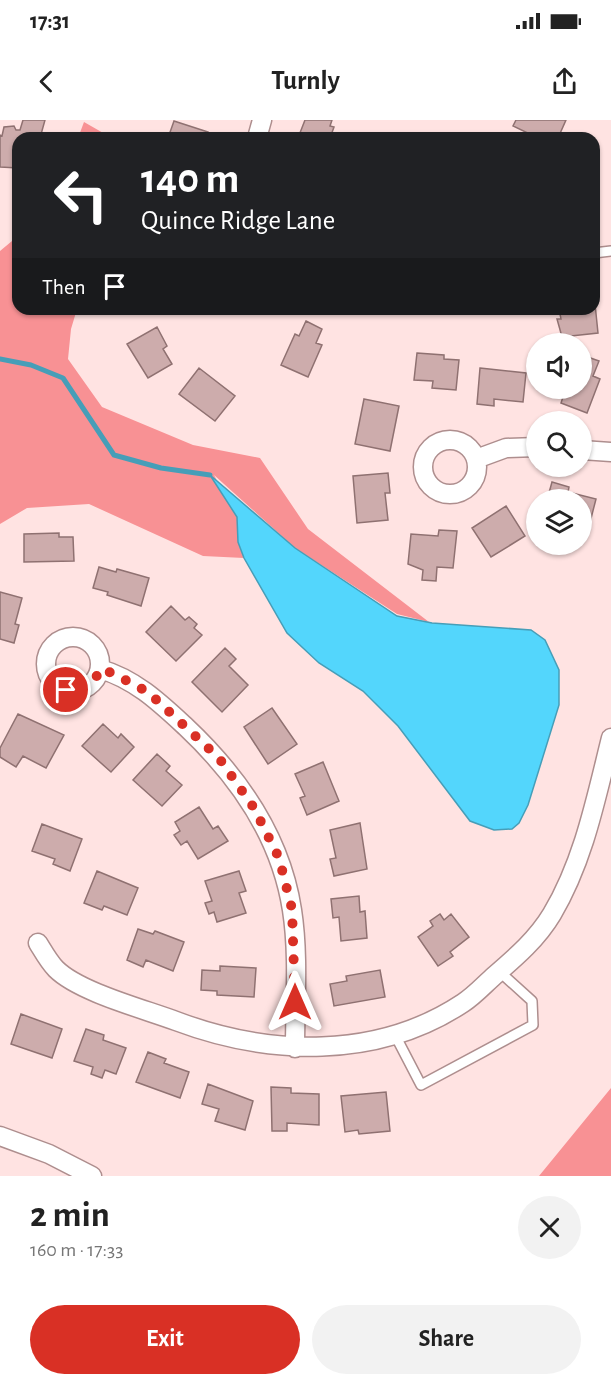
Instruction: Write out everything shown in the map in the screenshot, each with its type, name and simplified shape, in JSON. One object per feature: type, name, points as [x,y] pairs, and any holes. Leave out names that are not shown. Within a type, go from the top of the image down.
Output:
[{"type":"street","points":[[477,459],[506,448],[526,447]]},
{"type":"street","points":[[592,451],[611,452]]},
{"type":"street","points":[[100,669],[148,692],[219,758],[254,808],[279,858],[292,909],[296,957],[295,1047]]},
{"type":"street","points":[[38,943],[56,969],[82,987],[211,1034],[249,1043],[295,1047],[371,1043],[395,1035],[464,1003],[528,947],[552,914],[579,858],[611,738]]},
{"type":"street","points":[[0,1136],[49,1154],[92,1176]]},
{"type":"lane","points":[[395,1035],[421,1085],[533,1025],[532,1001],[500,972]]},
{"type":"shaded area","points":[[84,122],[102,132],[80,132]]},
{"type":"shaded area","points":[[12,241],[12,315],[75,315],[71,329],[68,359],[102,407],[193,445],[260,458],[308,529],[429,622],[397,614],[295,548],[214,475],[238,519],[238,542],[244,558],[203,556],[89,504],[27,508],[0,524],[0,251]]},
{"type":"shaded area","points":[[611,1088],[611,1176],[539,1176]]},
{"type":"water","points":[[210,475],[295,548],[397,616],[432,623],[531,630],[545,640],[559,670],[559,705],[528,805],[519,823],[512,829],[494,830],[470,821],[398,726],[363,691],[319,663],[287,633],[244,558],[238,542],[237,517]]},
{"type":"building","points":[[23,120],[45,120],[42,132],[12,132],[12,168],[0,167],[0,135],[2,136],[4,127],[14,126],[16,130],[20,130]]},
{"type":"building","points":[[305,120],[332,120],[330,126],[334,127],[332,132],[300,132]]},
{"type":"building","points":[[516,120],[566,120],[561,132],[526,132],[513,126]]},
{"type":"building","points":[[174,121],[208,132],[170,132]]},
{"type":"building","points":[[560,315],[596,315],[598,333],[561,333],[557,319],[561,319]]},
{"type":"building","points":[[306,321],[322,329],[316,343],[322,345],[308,377],[281,365],[295,334],[299,336]]},
{"type":"building","points":[[157,327],[167,346],[163,349],[172,364],[148,378],[127,344]]},
{"type":"building","points":[[417,353],[444,355],[444,359],[459,360],[456,390],[432,388],[433,381],[414,380]]},
{"type":"building","points":[[592,359],[599,361],[593,376],[600,379],[588,411],[561,403],[562,399],[592,399]]},
{"type":"building","points":[[199,368],[235,396],[215,421],[179,394]]},
{"type":"building","points":[[480,368],[526,373],[523,402],[494,399],[494,406],[477,404]]},
{"type":"building","points":[[364,399],[399,406],[390,451],[355,444]]},
{"type":"building","points":[[388,473],[390,493],[385,493],[388,520],[357,523],[353,476]]},
{"type":"building","points":[[552,482],[569,487],[569,489],[550,489]]},
{"type":"building","points":[[592,498],[596,499],[592,514]]},
{"type":"building","points":[[506,506],[525,536],[491,557],[472,528]]},
{"type":"building","points":[[439,530],[457,531],[453,568],[437,567],[436,581],[422,580],[423,570],[408,564],[411,534],[438,536]]},
{"type":"building","points":[[59,533],[59,537],[73,537],[74,561],[24,562],[24,534]]},
{"type":"building","points":[[99,567],[116,572],[117,569],[149,578],[141,606],[93,588]]},
{"type":"building","points":[[0,592],[22,598],[15,624],[19,625],[14,643],[0,639]]},
{"type":"building","points":[[171,606],[185,620],[189,617],[197,624],[194,628],[202,635],[176,661],[146,632]]},
{"type":"building","points":[[225,648],[236,659],[229,666],[248,685],[222,712],[192,682]]},
{"type":"building","points":[[272,708],[297,744],[268,764],[244,727]]},
{"type":"building","points":[[18,714],[64,735],[46,768],[23,756],[16,767],[0,757],[0,748]]},
{"type":"building","points":[[103,724],[118,738],[121,734],[134,747],[111,772],[82,746]]},
{"type":"building","points":[[157,754],[170,766],[166,771],[182,785],[162,806],[133,780]]},
{"type":"building","points":[[323,762],[339,801],[307,815],[300,798],[305,796],[295,774]]},
{"type":"building","points":[[199,807],[213,829],[218,826],[228,841],[198,859],[187,841],[181,845],[174,835],[180,831],[175,822]]},
{"type":"building","points":[[360,823],[367,869],[334,876],[330,859],[336,858],[330,830]]},
{"type":"building","points":[[42,824],[82,839],[70,871],[53,864],[55,859],[32,851]]},
{"type":"building","points":[[97,871],[138,888],[127,915],[104,906],[102,910],[84,903]]},
{"type":"building","points":[[239,871],[246,891],[239,893],[246,913],[217,922],[214,912],[209,914],[205,903],[212,901],[205,881]]},
{"type":"building","points":[[359,896],[360,912],[365,911],[367,938],[341,941],[339,917],[333,918],[331,899]]},
{"type":"building","points":[[440,914],[444,920],[451,914],[469,937],[450,952],[453,956],[438,966],[418,937],[433,926],[430,921]]},
{"type":"building","points":[[138,929],[153,934],[155,931],[184,942],[173,971],[146,960],[143,967],[127,960]]},
{"type":"building","points":[[220,966],[256,968],[254,997],[217,995],[217,991],[201,990],[202,970],[220,971]]},
{"type":"building","points":[[380,970],[385,997],[334,1006],[330,984],[347,981],[346,976]]},
{"type":"building","points":[[21,1014],[62,1029],[52,1058],[11,1044]]},
{"type":"building","points":[[86,1029],[104,1035],[103,1040],[126,1048],[116,1074],[105,1070],[102,1078],[91,1074],[93,1067],[74,1061]]},
{"type":"building","points":[[148,1052],[166,1059],[164,1063],[189,1072],[180,1098],[136,1082]]},
{"type":"building","points":[[208,1084],[253,1101],[245,1130],[215,1121],[219,1109],[202,1104]]},
{"type":"building","points":[[271,1087],[291,1088],[291,1093],[319,1094],[319,1125],[287,1123],[287,1131],[272,1131]]},
{"type":"building","points":[[386,1092],[390,1131],[359,1134],[358,1130],[345,1132],[341,1096]]},
{"type":"waterway","points":[[0,359],[31,365],[63,378],[114,455],[161,468],[210,475]]},
{"type":"route","points":[[66,690],[84,689],[97,678],[100,669],[112,673],[148,692],[219,758],[254,808],[279,858],[292,909],[296,957],[295,1002]]}]
